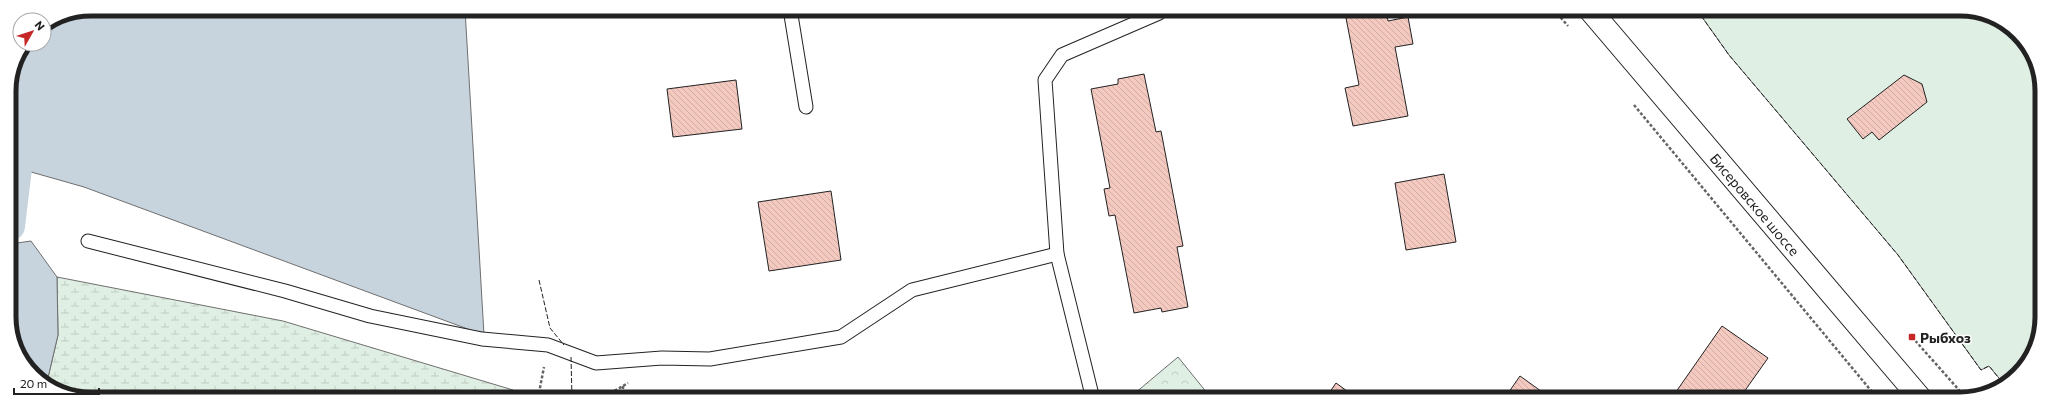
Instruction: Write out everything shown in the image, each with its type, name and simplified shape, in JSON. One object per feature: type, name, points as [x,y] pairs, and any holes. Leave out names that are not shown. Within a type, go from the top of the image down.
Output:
[{"type":"main road","name":"Бисеровское шоссе","points":[[1595,16],[1916,392]]},
{"type":"lane","points":[[791,16],[806,107]]},
{"type":"lane","points":[[1091,392],[1057,254],[1045,80],[1062,55],[1153,16]]},
{"type":"lane","points":[[88,241],[285,291],[370,316],[482,339],[548,345],[596,362],[662,358],[710,360],[841,337],[912,290],[1057,254]]},
{"type":"path","points":[[1559,16],[1572,30]]},
{"type":"path","points":[[1631,101],[1872,392]]},
{"type":"path","points":[[1912,337],[1959,390],[1957,392]]},
{"type":"path","points":[[539,392],[548,345]]},
{"type":"path","points":[[623,386],[623,392]]},
{"type":"green space","points":[[1701,16],[1960,16],[1989,22],[2002,29],[2013,38],[2029,62],[2034,77],[2035,86],[2035,317],[2029,346],[2022,359],[2013,370],[2000,380],[1989,366],[1981,370],[1898,255],[1729,55]]},
{"type":"green space","points":[[57,277],[283,321],[513,390],[514,392],[81,391],[67,388],[48,378],[58,335]]},
{"type":"green space","points":[[1178,357],[1206,392],[1136,392]]},
{"type":"shaded area","points":[[86,16],[465,16],[484,335],[84,187],[16,168],[16,86],[20,67],[27,52],[52,52],[52,27],[77,17]]},
{"type":"shaded area","points":[[31,241],[57,277],[58,335],[48,378],[38,370],[29,359],[17,331],[16,243]]},
{"type":"building","points":[[1356,16],[1387,16],[1388,21],[1408,17],[1413,44],[1395,47],[1408,116],[1353,126],[1345,88],[1359,85],[1346,18]]},
{"type":"building","points":[[1144,74],[1156,132],[1161,131],[1183,246],[1177,247],[1188,307],[1162,312],[1161,308],[1134,313],[1115,215],[1109,216],[1104,189],[1110,188],[1091,89],[1118,84],[1118,79]]},
{"type":"building","points":[[1904,75],[1922,84],[1927,102],[1879,140],[1872,132],[1863,139],[1847,119]]},
{"type":"building","points":[[736,80],[742,129],[673,137],[667,89]]},
{"type":"building","points":[[1444,174],[1456,242],[1406,250],[1395,183]]},
{"type":"building","points":[[831,191],[841,260],[769,271],[758,202]]},
{"type":"building","points":[[1722,326],[1768,358],[1744,392],[1676,392]]},
{"type":"building","points":[[1520,376],[1542,392],[1509,392]]},
{"type":"building","points":[[1336,383],[1348,392],[1330,392]]},
{"type":"waterway","points":[[16,176],[17,168]]},
{"type":"fence","points":[[1701,16],[1729,55],[1898,255],[1981,370],[1989,366],[2000,380]]},
{"type":"fence","points":[[539,280],[550,328],[564,345]]},
{"type":"fence","points":[[571,357],[572,392]]},
{"type":"place","name":"Рыбхоз","points":[[1912,337]]}]
